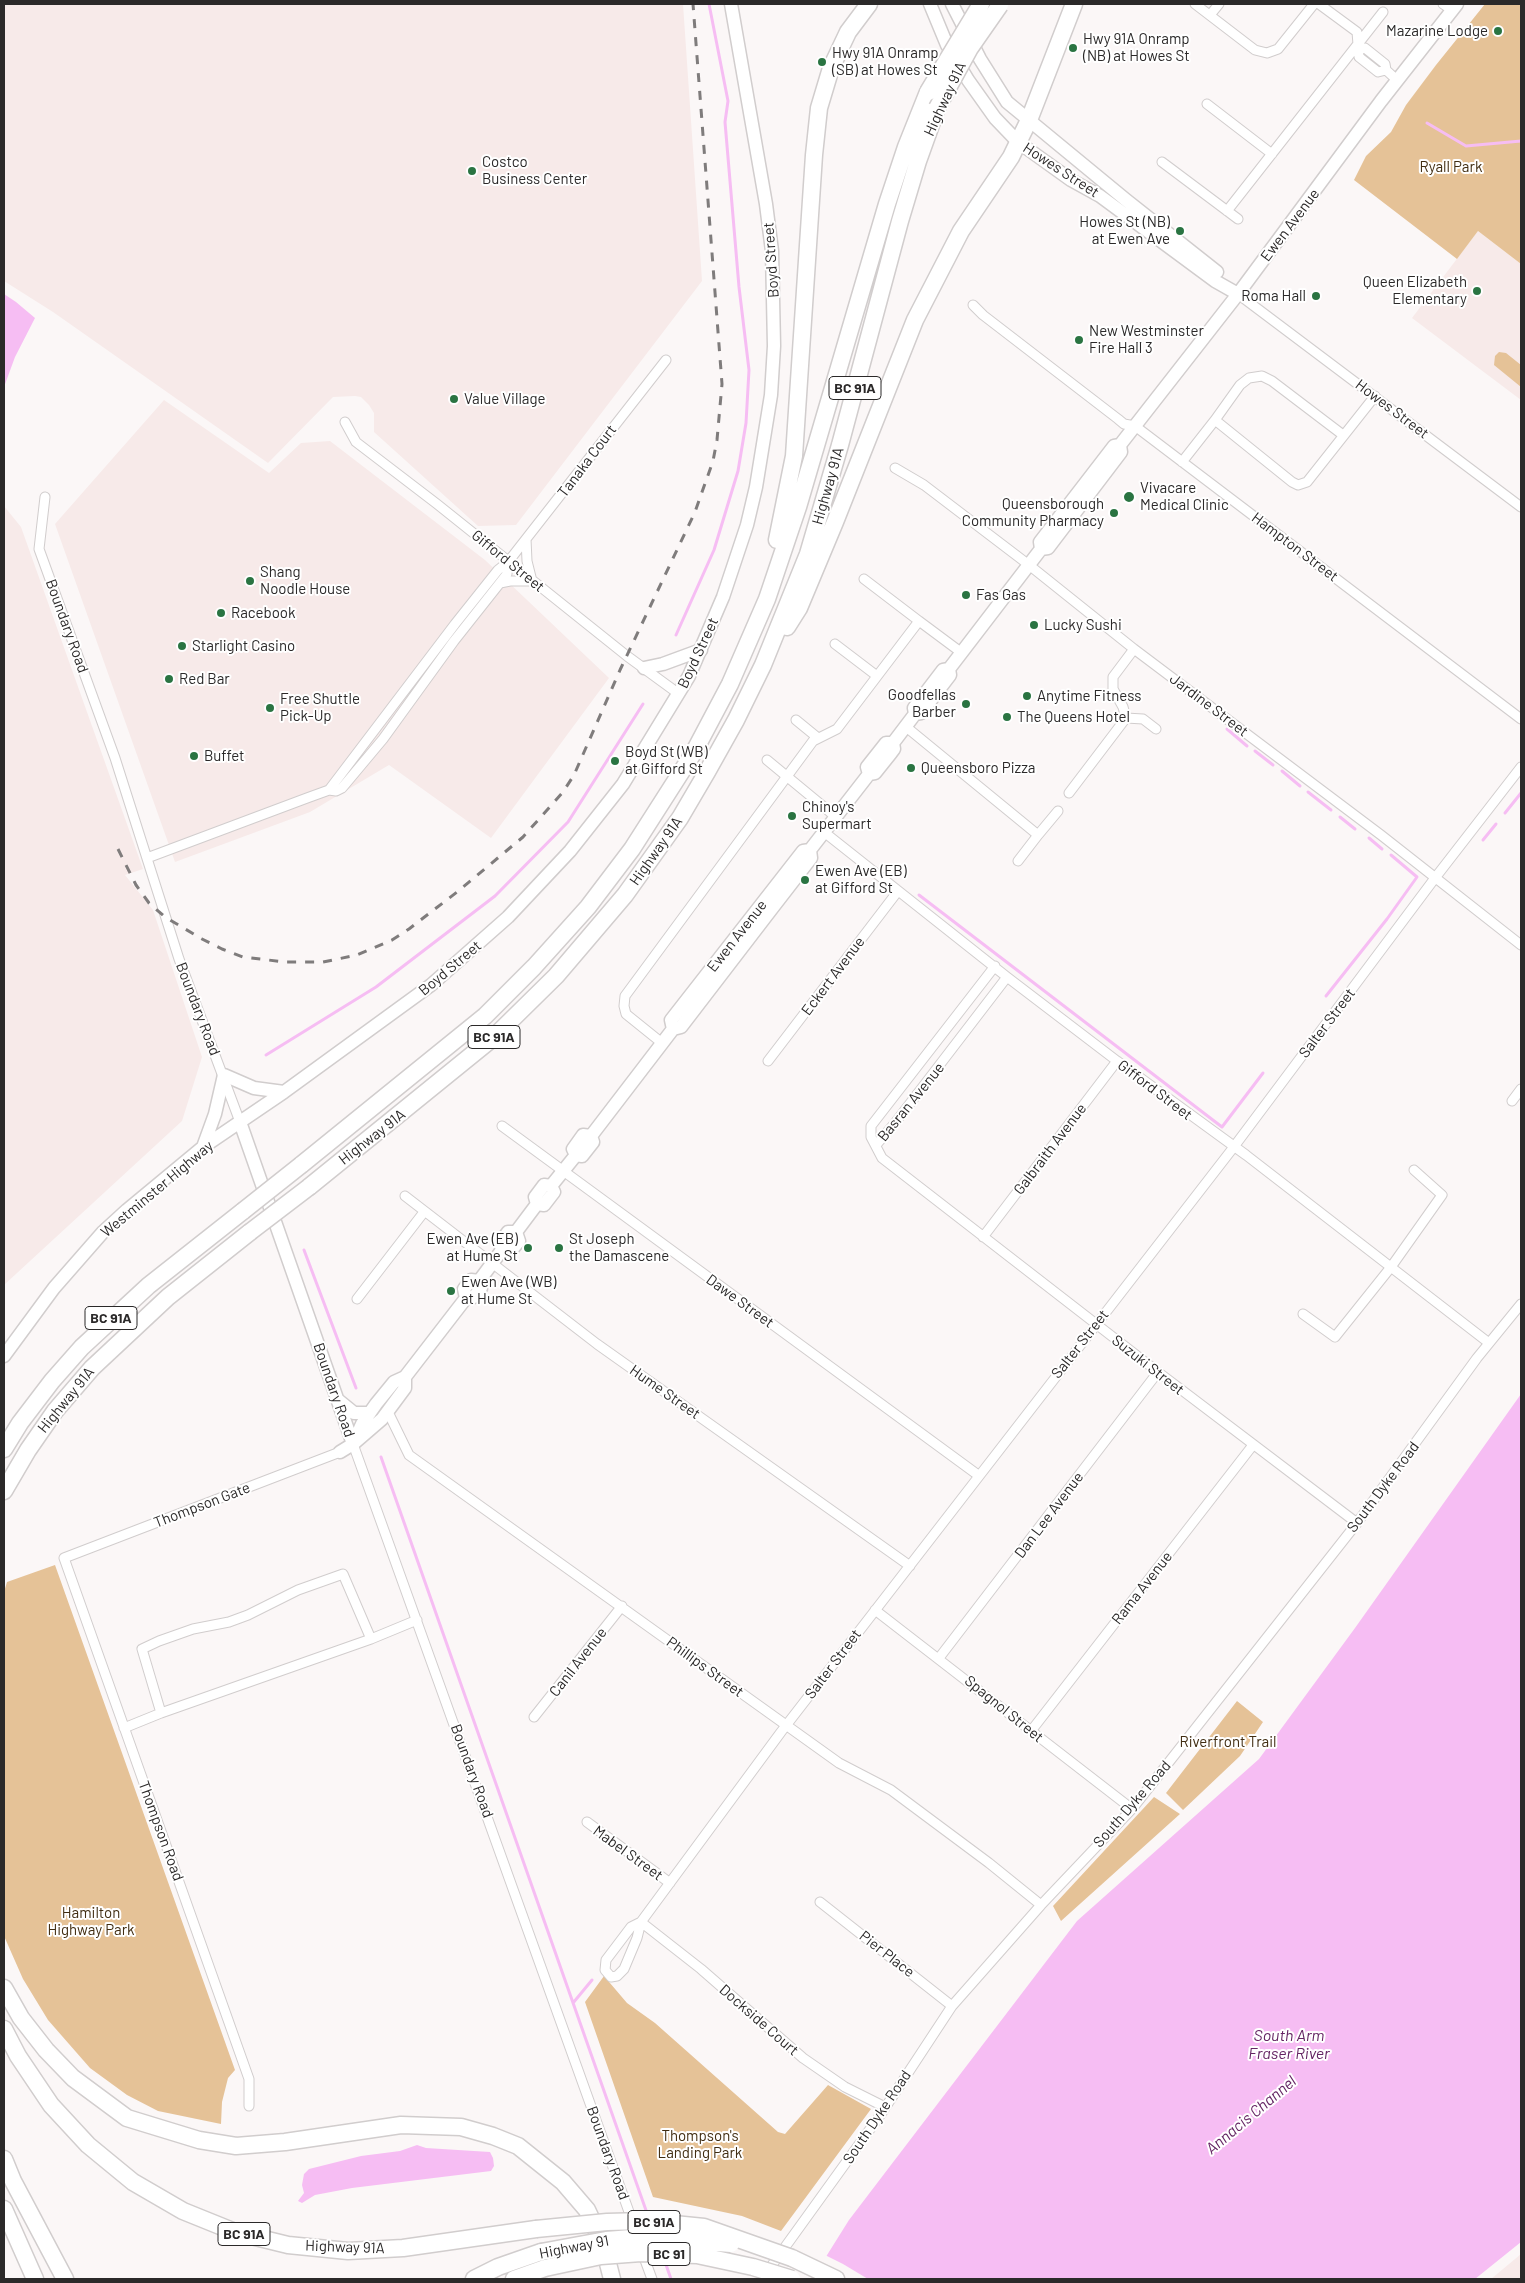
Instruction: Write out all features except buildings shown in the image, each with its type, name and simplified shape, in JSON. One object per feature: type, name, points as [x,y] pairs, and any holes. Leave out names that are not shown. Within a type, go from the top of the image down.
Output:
[{"type":"highway","points":[[767,599],[772,559],[794,456],[814,155],[819,108],[831,68],[848,32],[869,4]]},
{"type":"highway","name":"Highway 91A","points":[[4,1450],[20,1423],[46,1388],[82,1347],[148,1286],[301,1166],[485,1016],[534,968],[588,907],[632,849],[694,752],[730,684],[767,599],[798,507],[890,195],[906,147],[928,92],[980,4]]},
{"type":"highway","name":"Highway 91A","points":[[4,1491],[54,1411],[92,1368],[168,1297],[309,1187],[494,1037],[556,976],[596,930],[625,895],[680,818],[736,720],[763,665],[808,554],[918,161],[938,108],[970,48],[1000,4]]},
{"type":"highway","points":[[763,665],[799,608],[914,320],[961,231],[1008,162],[1028,120],[1074,4]]},
{"type":"highway","points":[[4,1988],[21,2018],[46,2050],[73,2078],[127,2118],[190,2138],[236,2146],[285,2142],[401,2125],[461,2127],[493,2136],[518,2146],[563,2182],[587,2210],[603,2244],[612,2279]]},
{"type":"highway","name":"Highway 91A","points":[[4,2029],[18,2056],[51,2105],[88,2145],[133,2182],[183,2211],[235,2232],[288,2245],[348,2251],[403,2248],[536,2229],[607,2222],[652,2222],[704,2227],[768,2249]]},
{"type":"highway","points":[[4,2158],[13,2181],[65,2279]]},
{"type":"highway","points":[[4,2209],[35,2279]]},
{"type":"highway","name":"Highway 91","points":[[474,2279],[541,2252],[606,2240],[645,2236],[702,2240],[768,2249]]},
{"type":"highway","name":"BC 91","points":[[768,2249],[836,2279]]},
{"type":"highway","name":"Highway 91","points":[[514,2279],[545,2268],[601,2256],[631,2254],[697,2255],[753,2267],[792,2279]]},
{"type":"street","name":"Boyd Street","points":[[240,1122],[431,986],[470,953],[540,885],[570,851],[623,784],[679,694],[701,650],[726,588],[747,525],[767,430],[774,346],[772,251],[731,4]]},
{"type":"street","name":"Howes Street","points":[[930,4],[947,46],[968,80],[995,118],[1018,142],[1071,180],[1100,196],[1215,281],[1238,294],[1521,507]]},
{"type":"street","name":"Howes Street","points":[[952,4],[966,34],[1007,102],[1223,276],[1238,294]]},
{"type":"street","points":[[1195,4],[1255,50],[1267,53],[1278,49],[1314,4]]},
{"type":"street","points":[[1210,15],[1219,4]]},
{"type":"street","points":[[1319,4],[1357,32],[1357,49]]},
{"type":"street","name":"Ewen Avenue","points":[[353,1444],[362,1424],[394,1382],[405,1377],[466,1298],[474,1297],[481,1288],[479,1281],[502,1250],[510,1252],[518,1241],[516,1232],[538,1204],[544,1205],[554,1192],[551,1186],[576,1155],[582,1156],[593,1142],[591,1136],[673,1029],[671,1020],[803,850],[810,850],[869,774],[875,773],[886,760],[894,749],[893,743],[915,714],[921,713],[950,675],[949,669],[962,652],[1041,549],[1048,548],[1122,452],[1120,445],[1238,294],[1398,81],[1451,6]]},
{"type":"street","points":[[1227,211],[1357,49],[1384,12]]},
{"type":"street","points":[[1357,49],[1365,48],[1385,64],[1386,70],[1398,81]]},
{"type":"street","points":[[1206,104],[1272,154]]},
{"type":"street","points":[[1162,162],[1238,219]]},
{"type":"street","name":"Hampton Street","points":[[973,305],[983,315],[1124,424],[1135,426],[1521,719]]},
{"type":"street","name":"Tanaka Court","points":[[508,562],[666,360]]},
{"type":"street","points":[[1182,462],[1240,386],[1249,378],[1262,376],[1272,380],[1343,435]]},
{"type":"street","points":[[1215,420],[1298,485],[1308,482],[1375,396]]},
{"type":"street","name":"Gifford Street","points":[[345,422],[356,442],[679,694]]},
{"type":"street","name":"Jardine Street","points":[[895,468],[924,485],[1029,565],[1134,649],[1521,945]]},
{"type":"street","name":"Boundary Road","points":[[44,497],[40,549],[115,758],[179,959],[224,1075],[353,1444],[652,2279]]},
{"type":"street","points":[[500,583],[532,581],[526,539]]},
{"type":"street","points":[[147,858],[329,790],[336,791],[351,780],[507,574],[508,562]]},
{"type":"street","points":[[329,790],[455,624],[498,570],[508,562]]},
{"type":"street","points":[[864,579],[962,652]]},
{"type":"street","points":[[662,1043],[626,1014],[624,1006],[625,996],[813,741],[837,729],[919,621]]},
{"type":"street","points":[[835,644],[877,676]]},
{"type":"street","points":[[1126,718],[1123,707],[1113,689],[1113,677],[1134,649]]},
{"type":"street","points":[[644,668],[663,664],[701,650]]},
{"type":"street","points":[[1126,718],[1143,719],[1156,729]]},
{"type":"street","points":[[1069,793],[1126,718]]},
{"type":"street","points":[[796,720],[818,738]]},
{"type":"street","points":[[906,726],[1038,835]]},
{"type":"street","points":[[767,760],[836,816]]},
{"type":"street","name":"Salter Street","points":[[641,1922],[632,1927],[606,1960],[605,1970],[611,1976],[617,1976],[624,1969],[637,1938],[641,1922],[786,1725],[1233,1148],[1435,878],[1521,767]]},
{"type":"street","points":[[1018,861],[1058,812]]},
{"type":"street","name":"Gifford Street","points":[[824,832],[1116,1061],[1233,1148],[1246,1155],[1489,1343]]},
{"type":"street","name":"Eckert Avenue","points":[[768,1061],[898,891]]},
{"type":"street","name":"Basran Avenue","points":[[994,966],[871,1126],[871,1137],[876,1145],[1007,977]]},
{"type":"street","name":"Galbraith Avenue","points":[[983,1237],[1116,1061]]},
{"type":"street","points":[[203,1147],[215,1114],[224,1075],[254,1088],[284,1092]]},
{"type":"street","points":[[1512,1101],[1521,1089]]},
{"type":"street","name":"Westminster Highway","points":[[4,1356],[34,1312],[103,1232],[126,1210],[203,1147],[240,1122]]},
{"type":"street","name":"Dawe Street","points":[[502,1126],[978,1475]]},
{"type":"street","name":"Suzuki Street","points":[[876,1145],[882,1158],[1158,1372],[1357,1523]]},
{"type":"street","points":[[1303,1314],[1335,1337],[1391,1267],[1442,1195],[1414,1170]]},
{"type":"street","name":"Hume Street","points":[[405,1196],[597,1344],[910,1566]]},
{"type":"street","points":[[356,1299],[424,1212]]},
{"type":"street","name":"South Dyke Road","points":[[762,2279],[885,2107],[952,2006],[1041,1905],[1132,1809],[1357,1523],[1489,1343],[1521,1304]]},
{"type":"street","name":"Dan Lee Avenue","points":[[939,1658],[1158,1372]]},
{"type":"street","name":"Ewen Avenue","points":[[340,1452],[353,1444],[388,1412],[405,1388],[405,1377]]},
{"type":"street","points":[[338,1400],[354,1413],[370,1413]]},
{"type":"street","name":"Phillips Street","points":[[388,1412],[409,1455],[839,1763],[891,1790],[989,1863],[1041,1905]]},
{"type":"street","name":"Rama Avenue","points":[[1031,1732],[1253,1445]]},
{"type":"street","name":"Thompson Gate","points":[[64,1558],[340,1452]]},
{"type":"street","name":"Thompson Road","points":[[64,1558],[249,2079],[249,2106]]},
{"type":"street","points":[[161,1713],[142,1649],[193,1629],[248,1616],[307,1587],[343,1574],[371,1639]]},
{"type":"street","name":"Canil Avenue","points":[[534,1717],[622,1606]]},
{"type":"street","name":"Spagnol Street","points":[[875,1610],[1132,1809]]},
{"type":"street","points":[[124,1728],[161,1713],[371,1639],[417,1620]]},
{"type":"street","name":"Mabel Street","points":[[587,1822],[670,1883]]},
{"type":"street","name":"Pier Place","points":[[820,1902],[952,2006]]},
{"type":"street","name":"Dockside Court","points":[[641,1922],[700,1969],[803,2058],[845,2087],[885,2107]]},
{"type":"shaded area","points":[[4,4],[683,4],[702,281],[516,525],[478,526],[374,432],[374,413],[361,397],[333,397],[268,463],[53,312],[4,281]]},
{"type":"shaded area","name":"Queen Elizabeth Elementary","points":[[1478,231],[1521,264],[1521,400],[1412,318]]},
{"type":"shaded area","points":[[164,400],[269,473],[301,443],[330,441],[485,560],[609,678],[491,838],[389,765],[310,812],[175,862],[55,524]]},
{"type":"shaded area","points":[[4,506],[21,527],[143,869],[125,875],[153,910],[202,1057],[182,1121],[4,1285]]},
{"type":"shaded area","points":[[1521,2254],[1521,2279],[1491,2279]]},
{"type":"green space","name":"Ryall Park","points":[[1485,4],[1521,4],[1521,264],[1478,231],[1457,259],[1354,180],[1366,156],[1391,132],[1406,105]]},
{"type":"green space","points":[[1499,352],[1506,353],[1521,365],[1521,387],[1494,365],[1495,356]]},
{"type":"green space","name":"Hamilton Highway Park","points":[[55,1565],[235,2070],[228,2078],[222,2102],[221,2124],[158,2111],[127,2095],[90,2068],[48,2020],[23,1979],[4,1936],[4,1592],[7,1582]]},
{"type":"green space","name":"Riverfront Trail","points":[[1237,1701],[1263,1722],[1240,1756],[1183,1810],[1166,1793]]},
{"type":"green space","points":[[1154,1797],[1180,1814],[1061,1921],[1053,1906]]},
{"type":"green space","name":"Thompson's Landing Park","points":[[604,1976],[627,2003],[655,2023],[778,2132],[785,2134],[828,2085],[871,2109],[781,2231],[742,2216],[653,2197],[585,2002]]},
{"type":"water","points":[[4,294],[35,318],[15,357],[4,387]]},
{"type":"water","name":"South Arm Fraser River","points":[[1521,1394],[1521,2242],[1475,2279],[812,2279],[849,2220],[1077,1921],[1259,1759],[1355,1628]]},
{"type":"water","points":[[417,2145],[426,2148],[490,2152],[494,2166],[491,2171],[352,2188],[315,2195],[302,2203],[298,2201],[304,2193],[302,2185],[304,2174],[309,2169],[361,2156],[400,2151]]},
{"type":"pier","points":[[825,2255],[843,2264],[868,2279],[810,2279]]},
{"type":"waterway","points":[[676,635],[714,550],[738,471],[746,423],[749,370],[739,287],[725,122],[728,101],[709,4]]},
{"type":"waterway","points":[[1427,123],[1466,146],[1521,141]]},
{"type":"waterway","points":[[266,1055],[376,987],[495,896],[568,822],[643,704]]},
{"type":"waterway","points":[[1227,729],[1247,746]]},
{"type":"waterway","points":[[1255,751],[1273,765]]},
{"type":"waterway","points":[[1282,771],[1300,786]]},
{"type":"waterway","points":[[1308,792],[1331,810]]},
{"type":"waterway","points":[[1505,813],[1521,793]]},
{"type":"waterway","points":[[1340,817],[1355,829]]},
{"type":"waterway","points":[[1483,840],[1496,824]]},
{"type":"waterway","points":[[1369,838],[1382,849]]},
{"type":"waterway","points":[[1326,996],[1387,919],[1417,877],[1391,855]]},
{"type":"waterway","points":[[919,895],[1222,1127],[1263,1073]]},
{"type":"waterway","points":[[304,1250],[356,1388]]},
{"type":"waterway","points":[[381,1457],[648,2216]]},
{"type":"waterway","points":[[573,2003],[592,1980]]},
{"type":"waterway","points":[[664,2259],[671,2279]]},
{"type":"railway","points":[[118,849],[136,885],[149,903],[165,917],[202,939],[243,957],[285,962],[323,962],[357,955],[392,940],[409,929],[523,837],[563,792],[574,775],[620,670],[695,512],[713,461],[717,440],[722,384],[693,4]]},
{"type":"place","name":"Mazarine Lodge","points":[[1498,31]]},
{"type":"place","name":"Hwy 91A Onramp (NB) at Howes St","points":[[1073,48]]},
{"type":"place","name":"Hwy 91A Onramp (SB) at Howes St","points":[[822,62]]},
{"type":"place","name":"Costco Business Center","points":[[472,171]]},
{"type":"place","name":"Howes St (NB) at Ewen Ave","points":[[1180,231]]},
{"type":"place","name":"Queen Elizabeth Elementary","points":[[1477,291]]},
{"type":"place","name":"Roma Hall","points":[[1316,296]]},
{"type":"place","name":"New Westminster Fire Hall 3","points":[[1079,340]]},
{"type":"place","name":"Value Village","points":[[454,399]]},
{"type":"place","name":"Vivacare Medical Clinic","points":[[1129,497]]},
{"type":"place","name":"Queensborough Community Pharmacy","points":[[1114,513]]},
{"type":"place","name":"Shang Noodle House","points":[[250,581]]},
{"type":"place","name":"Fas Gas","points":[[966,595]]},
{"type":"place","name":"Racebook","points":[[221,613]]},
{"type":"place","name":"Lucky Sushi","points":[[1034,625]]},
{"type":"place","name":"Starlight Casino","points":[[182,646]]},
{"type":"place","name":"Red Bar","points":[[169,679]]},
{"type":"place","name":"Anytime Fitness","points":[[1027,696]]},
{"type":"place","name":"Goodfellas Barber","points":[[966,704]]},
{"type":"place","name":"Free Shuttle Pick-Up","points":[[270,708]]},
{"type":"place","name":"The Queens Hotel","points":[[1007,717]]},
{"type":"place","name":"Buffet","points":[[194,756]]},
{"type":"place","name":"Boyd St (WB) at Gifford St","points":[[615,761]]},
{"type":"place","name":"Queensboro Pizza","points":[[911,768]]},
{"type":"place","name":"Chinoy's Supermart","points":[[792,816]]},
{"type":"place","name":"Ewen Ave (EB) at Gifford St","points":[[805,880]]},
{"type":"place","name":"Ewen Ave (EB) at Hume St","points":[[528,1248]]},
{"type":"place","name":"St Joseph the Damascene","points":[[559,1248]]},
{"type":"place","name":"Ewen Ave (WB) at Hume St","points":[[451,1291]]},
{"type":"water label","name":"Annacis Channel","points":[[1251,2115]]}]
